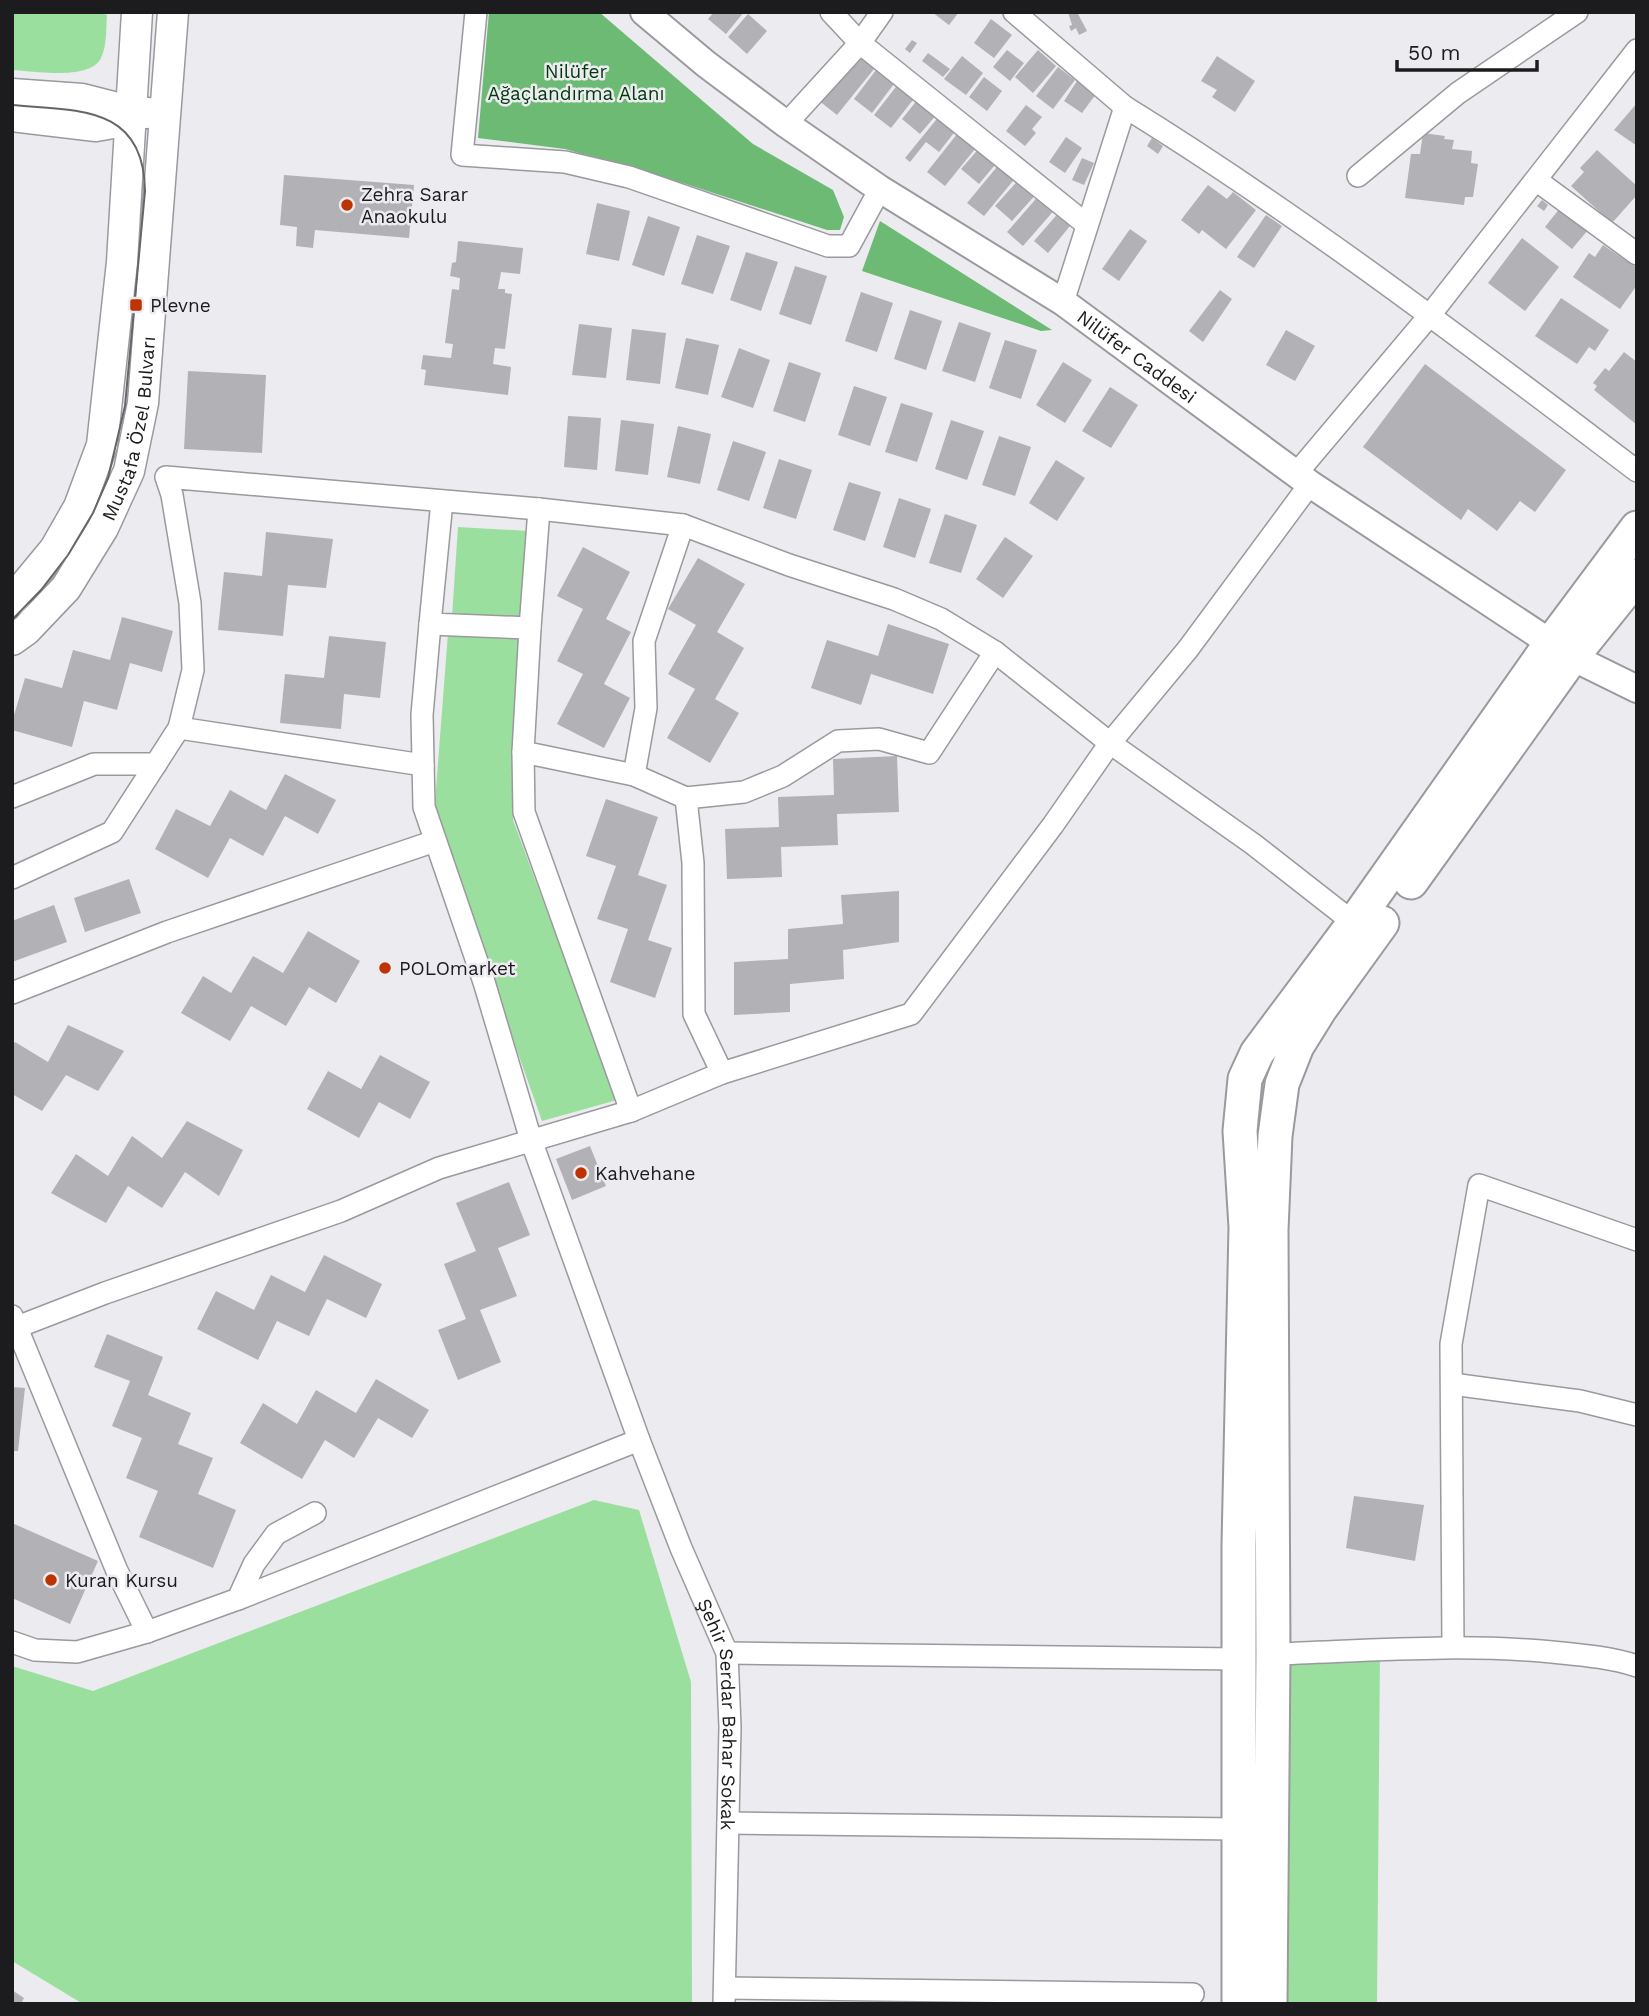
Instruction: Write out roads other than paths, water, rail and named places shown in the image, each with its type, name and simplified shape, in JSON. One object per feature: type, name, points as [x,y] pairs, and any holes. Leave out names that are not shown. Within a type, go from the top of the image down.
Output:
[{"type":"main road","name":"Mustafa Özel Bulvarı","points":[[12,601],[55,550],[79,507],[102,445],[122,262],[137,12]]},
{"type":"main road","name":"Mustafa Özel Bulvarı","points":[[12,640],[26,630],[66,588],[103,528],[129,471],[143,403],[173,12]]},
{"type":"main road","points":[[12,94],[82,99],[130,111],[164,114]]},
{"type":"main road","points":[[12,116],[96,126],[113,123],[130,111]]},
{"type":"main road","points":[[1239,2004],[1239,1545],[1246,1227],[1240,1131],[1245,1079],[1257,1053],[1363,930],[1562,650],[1637,528]]},
{"type":"main road","points":[[1562,650],[1637,576]]},
{"type":"main road","points":[[1270,2004],[1273,1654],[1271,1230],[1275,1136],[1282,1084],[1297,1046],[1363,930]]},
{"type":"street","points":[[476,12],[462,155],[565,162],[629,177],[828,246],[849,246],[880,189]]},
{"type":"street","name":"Nilüfer Caddesi","points":[[644,12],[706,64],[786,124],[880,189],[1063,303],[1303,479],[1562,650],[1637,689]]},
{"type":"street","points":[[831,12],[860,43],[1086,224]]},
{"type":"street","points":[[786,124],[860,43],[882,12]]},
{"type":"street","points":[[1014,12],[1039,19],[1125,107],[1197,151],[1430,315],[1637,471]]},
{"type":"street","points":[[1358,176],[1458,93],[1577,12]]},
{"type":"street","points":[[147,1632],[117,1572],[14,1324],[341,1211],[439,1168],[631,1111],[722,1073],[911,1014],[1053,825],[1110,743],[1188,649],[1303,479],[1637,50]]},
{"type":"street","points":[[1063,303],[1125,107]]},
{"type":"street","points":[[1536,180],[1637,254]]},
{"type":"street","points":[[129,471],[166,477],[539,509],[682,525],[789,565],[894,599],[941,619],[995,652],[1110,743],[1253,844],[1363,930]]},
{"type":"street","points":[[12,878],[112,832],[178,728],[193,670],[190,603],[172,495],[166,477]]},
{"type":"street","name":"Şehir Serdar Bahar Sokak","points":[[442,501],[422,715],[424,807],[484,982],[531,1140],[639,1440],[681,1548],[727,1653],[730,1727],[724,1996]]},
{"type":"street","points":[[539,509],[523,752],[524,812],[631,1111]]},
{"type":"street","points":[[634,775],[646,708],[644,641],[682,525]]},
{"type":"street","points":[[430,624],[530,628]]},
{"type":"street","points":[[523,752],[634,775],[685,798],[744,792],[783,776],[838,741],[879,739],[929,753],[995,652]]},
{"type":"street","points":[[178,728],[423,765]]},
{"type":"street","points":[[12,797],[94,764],[156,764]]},
{"type":"street","points":[[685,798],[693,863],[694,1014],[722,1073]]},
{"type":"street","points":[[12,993],[167,932],[435,841]]},
{"type":"street","points":[[1453,1647],[1451,1344],[1479,1185],[1637,1240]]},
{"type":"street","points":[[1452,1384],[1580,1401],[1637,1415]]},
{"type":"street","points":[[12,1642],[35,1650],[77,1652],[147,1632],[238,1599],[639,1440]]},
{"type":"street","points":[[238,1599],[254,1564],[276,1534],[315,1513]]},
{"type":"street","points":[[1273,1654],[1453,1647],[1510,1648],[1609,1657],[1637,1666]]},
{"type":"street","points":[[727,1653],[1240,1659]]},
{"type":"street","points":[[728,1823],[1239,1829]]},
{"type":"street","points":[[724,1996],[1193,1994]]},
{"type":"tram line","points":[[12,105],[83,112],[103,118],[120,128],[133,142],[142,163],[145,191],[125,406],[108,478],[93,513],[68,555],[41,590],[12,620]]},
{"type":"place","name":"Zehra Sarar Anaokulu","points":[[347,205]]},
{"type":"place","name":"Plevne","points":[[136,305]]},
{"type":"place","name":"POLOmarket","points":[[385,968]]},
{"type":"place","name":"Kahvehane","points":[[581,1173]]},
{"type":"place","name":"Kuran Kursu","points":[[51,1580]]},
{"type":"park label","name":"Nilüfer Ağaçlandırma Alanı","points":[[576,82]]}]
